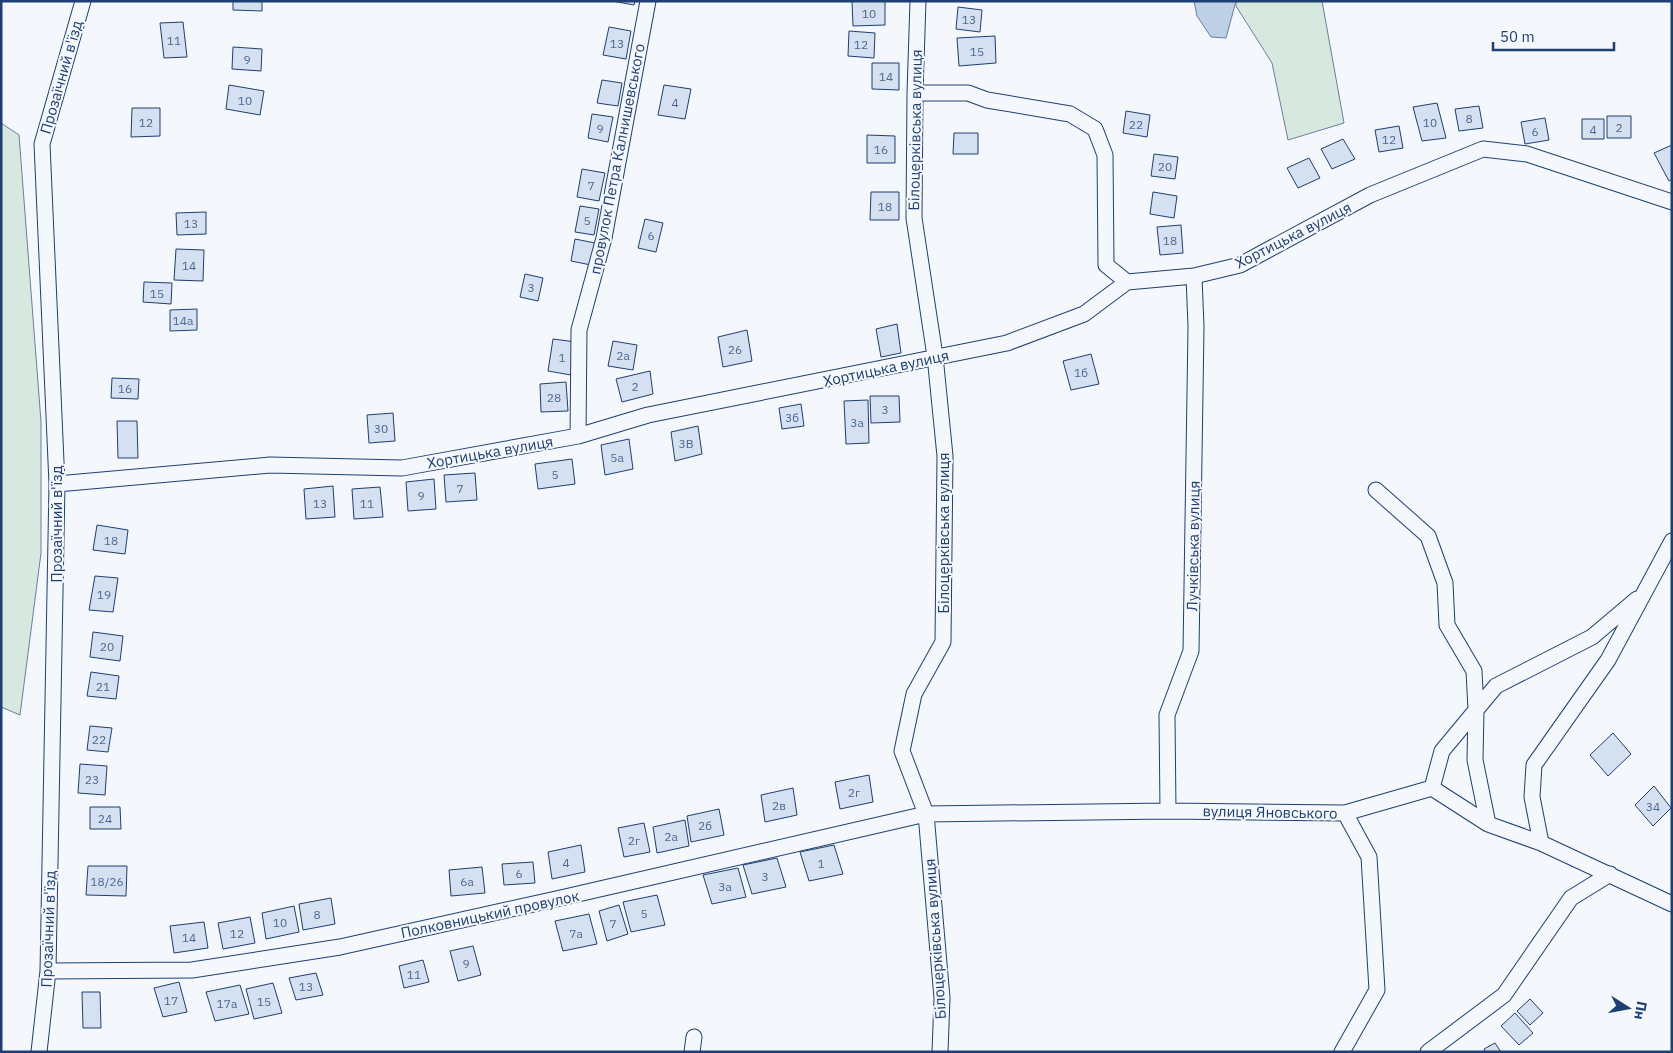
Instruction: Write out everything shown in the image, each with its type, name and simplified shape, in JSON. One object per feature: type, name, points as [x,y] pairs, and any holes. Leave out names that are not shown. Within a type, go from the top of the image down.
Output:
[{"type":"street","name":"Прозаїчний в'їзд","points":[[39,1052],[48,971],[57,484],[42,144],[83,1]]},
{"type":"street","name":"провулок Петра Калнишевського","points":[[578,436],[579,330],[604,238],[648,1]]},
{"type":"street","name":"Білоцерківська вулиця","points":[[918,1],[914,218],[935,356],[944,456],[943,642],[914,694],[902,751],[926,814],[942,998],[940,1052]]},
{"type":"street","points":[[915,92],[968,93],[987,100],[1070,114],[1095,129],[1105,154],[1106,265],[1127,282]]},
{"type":"street","name":"Хортицька вулиця","points":[[57,484],[270,465],[402,468],[578,436],[648,415],[848,377],[935,356],[1007,343],[1084,314],[1127,282],[1194,276],[1240,265],[1370,195],[1483,149],[1527,154],[1672,202]]},
{"type":"street","name":"Лучківська вулиця","points":[[1168,811],[1167,715],[1190,651],[1196,327],[1194,276]]},
{"type":"street","points":[[1376,490],[1428,536],[1445,583],[1448,625],[1474,671],[1476,710],[1475,760],[1488,824]]},
{"type":"street","points":[[1541,843],[1532,797],[1534,765],[1608,660],[1672,541]]},
{"type":"street","points":[[1642,595],[1592,636],[1496,686],[1442,752],[1432,788],[1488,824],[1541,843],[1672,904]]},
{"type":"street","name":"вулиця Яновського","points":[[926,814],[1168,811],[1345,813],[1432,788]]},
{"type":"street","points":[[1342,1052],[1377,990],[1369,857],[1345,813]]},
{"type":"street","name":"Полковницький провулок","points":[[48,971],[192,970],[340,947],[565,898],[926,814]]},
{"type":"street","points":[[1428,1052],[1504,995],[1571,898],[1610,874]]},
{"type":"shaded area","points":[[1236,1],[1322,1],[1344,123],[1288,140],[1272,63],[1236,6]]},
{"type":"shaded area","points":[[1,123],[19,135],[41,422],[41,553],[20,715],[1,707]]},
{"type":"water","points":[[1194,1],[1236,1],[1226,38],[1211,37],[1197,16]]},
{"type":"building","points":[[233,1],[262,1],[262,11],[233,10]]},
{"type":"building","points":[[612,1],[635,1],[634,5]]},
{"type":"building","points":[[852,1],[885,1],[885,25],[853,26]]},
{"type":"building","points":[[958,7],[982,10],[980,32],[956,29]]},
{"type":"building","points":[[183,22],[187,57],[164,58],[160,23]]},
{"type":"building","points":[[609,27],[631,31],[626,59],[603,55]]},
{"type":"building","points":[[849,31],[875,33],[874,58],[848,56]]},
{"type":"building","points":[[995,36],[996,63],[959,66],[957,38]]},
{"type":"building","points":[[233,47],[262,49],[261,71],[232,69]]},
{"type":"building","points":[[872,63],[899,63],[899,90],[872,89]]},
{"type":"building","points":[[602,80],[622,83],[618,106],[597,103]]},
{"type":"building","points":[[229,85],[264,91],[260,115],[226,109]]},
{"type":"building","points":[[664,85],[691,89],[685,119],[658,115]]},
{"type":"building","points":[[1437,103],[1446,138],[1422,141],[1413,107]]},
{"type":"building","points":[[1479,106],[1483,128],[1459,131],[1455,109]]},
{"type":"building","points":[[132,108],[160,108],[160,136],[131,137]]},
{"type":"building","points":[[1126,111],[1150,115],[1147,137],[1123,133]]},
{"type":"building","points":[[592,114],[613,117],[608,142],[588,138]]},
{"type":"building","points":[[1607,116],[1631,116],[1631,138],[1607,138]]},
{"type":"building","points":[[1545,118],[1549,140],[1525,144],[1521,122]]},
{"type":"building","points":[[1582,119],[1604,119],[1604,139],[1582,139]]},
{"type":"building","points":[[1399,126],[1403,148],[1379,152],[1375,130]]},
{"type":"building","points":[[954,133],[978,133],[978,154],[953,154]]},
{"type":"building","points":[[867,135],[895,136],[895,163],[867,163]]},
{"type":"building","points":[[1343,139],[1355,159],[1332,169],[1321,149]]},
{"type":"building","points":[[1672,145],[1672,179],[1669,181],[1654,153]]},
{"type":"building","points":[[1154,154],[1178,157],[1175,179],[1151,176]]},
{"type":"building","points":[[1309,158],[1320,178],[1298,188],[1287,168]]},
{"type":"building","points":[[582,169],[605,173],[599,201],[577,197]]},
{"type":"building","points":[[871,192],[899,192],[899,220],[870,220]]},
{"type":"building","points":[[1153,192],[1177,196],[1174,218],[1150,214]]},
{"type":"building","points":[[580,206],[599,209],[594,235],[575,232]]},
{"type":"building","points":[[206,212],[206,234],[177,235],[176,213]]},
{"type":"building","points":[[645,219],[663,223],[656,252],[638,248]]},
{"type":"building","points":[[1181,225],[1183,253],[1160,255],[1157,227]]},
{"type":"building","points":[[575,239],[595,243],[591,265],[571,261]]},
{"type":"building","points":[[176,249],[204,250],[203,281],[174,280]]},
{"type":"building","points":[[525,274],[543,278],[538,301],[520,297]]},
{"type":"building","points":[[144,282],[172,283],[171,304],[143,302]]},
{"type":"building","points":[[197,309],[197,330],[170,331],[170,310]]},
{"type":"building","points":[[897,324],[901,353],[881,357],[876,329]]},
{"type":"building","points":[[747,330],[752,361],[723,367],[718,337]]},
{"type":"building","points":[[553,339],[576,342],[571,375],[548,371]]},
{"type":"building","points":[[613,341],[637,345],[633,370],[608,366]]},
{"type":"building","points":[[1091,354],[1099,384],[1071,390],[1063,361]]},
{"type":"building","points":[[650,371],[653,394],[622,402],[616,379]]},
{"type":"building","points":[[112,378],[139,379],[138,399],[111,398]]},
{"type":"building","points":[[566,382],[568,411],[541,412],[540,384]]},
{"type":"building","points":[[870,396],[899,396],[900,422],[871,423]]},
{"type":"building","points":[[868,400],[869,443],[846,444],[844,401]]},
{"type":"building","points":[[801,404],[804,426],[782,429],[779,408]]},
{"type":"building","points":[[393,413],[395,441],[369,443],[367,415]]},
{"type":"building","points":[[117,421],[137,421],[138,458],[118,458]]},
{"type":"building","points":[[698,426],[702,454],[675,461],[671,432]]},
{"type":"building","points":[[629,439],[633,469],[605,475],[601,445]]},
{"type":"building","points":[[572,459],[575,484],[538,489],[535,464]]},
{"type":"building","points":[[475,473],[477,500],[446,502],[444,475]]},
{"type":"building","points":[[434,479],[436,509],[408,511],[406,482]]},
{"type":"building","points":[[333,486],[335,517],[306,519],[304,489]]},
{"type":"building","points":[[380,487],[383,517],[354,519],[352,489]]},
{"type":"building","points":[[97,525],[128,530],[125,554],[93,550]]},
{"type":"building","points":[[95,576],[118,578],[113,612],[89,610]]},
{"type":"building","points":[[93,632],[123,636],[120,661],[90,657]]},
{"type":"building","points":[[91,672],[119,676],[116,699],[87,696]]},
{"type":"building","points":[[90,726],[112,728],[108,752],[87,750]]},
{"type":"building","points":[[1613,733],[1631,754],[1608,776],[1590,755]]},
{"type":"building","points":[[80,764],[107,766],[105,795],[78,793]]},
{"type":"building","points":[[869,775],[873,802],[840,809],[835,782]]},
{"type":"building","points":[[1654,786],[1671,808],[1653,826],[1635,805]]},
{"type":"building","points":[[793,788],[797,815],[765,822],[761,795]]},
{"type":"building","points":[[90,807],[120,807],[121,829],[90,829]]},
{"type":"building","points":[[719,809],[724,835],[691,842],[687,816]]},
{"type":"building","points":[[685,820],[689,846],[657,853],[653,827]]},
{"type":"building","points":[[644,823],[650,852],[624,857],[618,828]]},
{"type":"building","points":[[581,845],[585,872],[552,879],[548,852]]},
{"type":"building","points":[[834,845],[843,874],[809,881],[800,852]]},
{"type":"building","points":[[777,858],[786,887],[752,894],[743,865]]},
{"type":"building","points":[[533,862],[535,883],[504,885],[502,864]]},
{"type":"building","points":[[88,866],[127,866],[126,896],[86,895]]},
{"type":"building","points":[[482,867],[485,893],[451,896],[449,870]]},
{"type":"building","points":[[738,868],[746,897],[712,904],[703,875]]},
{"type":"building","points":[[657,895],[665,925],[631,932],[623,902]]},
{"type":"building","points":[[331,898],[335,924],[303,930],[299,904]]},
{"type":"building","points":[[619,905],[628,934],[607,941],[599,911]]},
{"type":"building","points":[[294,906],[299,932],[266,939],[262,913]]},
{"type":"building","points":[[589,914],[597,944],[563,951],[555,921]]},
{"type":"building","points":[[250,917],[255,943],[223,949],[218,923]]},
{"type":"building","points":[[204,922],[208,948],[174,953],[170,926]]},
{"type":"building","points":[[473,946],[481,975],[458,981],[450,951]]},
{"type":"building","points":[[423,960],[429,982],[404,988],[399,966]]},
{"type":"building","points":[[316,973],[323,995],[296,1000],[289,978]]},
{"type":"building","points":[[179,982],[187,1012],[163,1017],[154,988]]},
{"type":"building","points":[[273,983],[282,1013],[254,1019],[246,989]]},
{"type":"building","points":[[240,985],[249,1014],[215,1021],[206,992]]},
{"type":"building","points":[[82,992],[100,992],[101,1028],[83,1028]]},
{"type":"building","points":[[1530,999],[1543,1013],[1530,1025],[1517,1011]]},
{"type":"building","points":[[1515,1013],[1533,1033],[1519,1045],[1501,1026]]},
{"type":"building","points":[[1495,1043],[1501,1052],[1485,1052],[1484,1049]]}]
